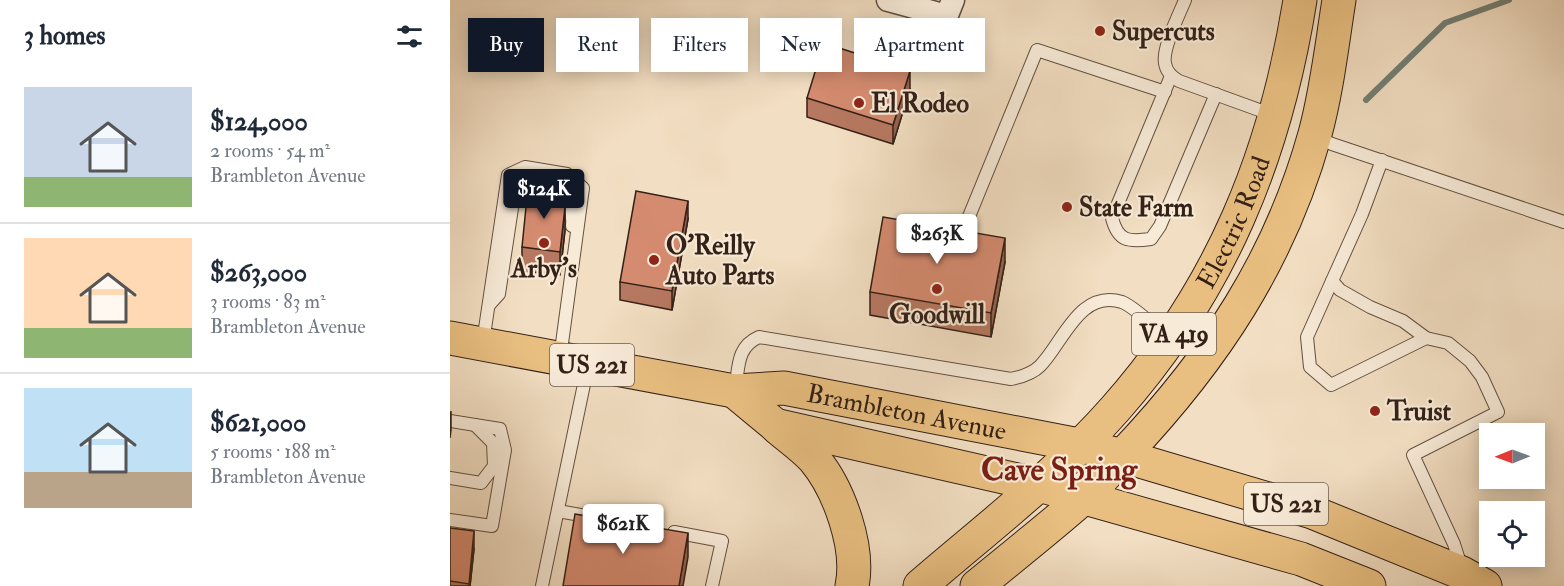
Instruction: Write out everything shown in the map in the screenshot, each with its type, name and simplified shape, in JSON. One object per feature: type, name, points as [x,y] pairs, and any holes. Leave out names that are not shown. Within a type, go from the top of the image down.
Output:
[{"type":"main road","name":"Electric Road","points":[[977,586],[1083,498],[1123,456],[1182,391],[1217,344],[1248,294],[1290,207],[1315,136],[1339,0]]},
{"type":"main road","name":"Electric Road","points":[[920,586],[1040,484],[1115,410],[1170,339],[1204,288],[1233,232],[1258,173],[1276,116],[1299,10]]},
{"type":"main road","points":[[1299,10],[1301,66],[1295,127],[1315,136]]},
{"type":"main road","name":"Brambleton Avenue","points":[[450,338],[734,391],[784,388],[1079,445],[1312,512],[1474,580]]},
{"type":"main road","name":"Brambleton Avenue","points":[[734,391],[775,425],[1040,484],[1300,559],[1369,586]]},
{"type":"main road","points":[[775,425],[813,459],[835,493],[849,531],[852,586]]},
{"type":"main road","points":[[1300,559],[1338,586]]},
{"type":"street","points":[[897,1],[933,14],[947,15],[954,0]]},
{"type":"lane","points":[[1185,0],[1164,54],[1165,65],[1171,76],[1179,81],[1276,116]]},
{"type":"lane","points":[[968,219],[1037,50],[1164,94]]},
{"type":"lane","points":[[1171,76],[1112,218],[1115,231],[1125,239],[1135,242],[1151,239],[1160,226],[1216,94]]},
{"type":"lane","points":[[1315,136],[1332,144],[1564,222]]},
{"type":"lane","points":[[1382,160],[1362,214],[1307,337],[1310,366],[1331,385],[1426,338]]},
{"type":"lane","points":[[482,344],[508,175],[525,167],[567,174],[583,188],[573,268],[574,361],[558,511],[542,586]]},
{"type":"lane","points":[[488,306],[498,294],[513,195],[524,182],[544,183],[559,191],[569,204],[573,214],[569,248],[573,268]]},
{"type":"lane","points":[[1332,281],[1340,290],[1370,307],[1403,321],[1426,338],[1448,343],[1470,361],[1482,377],[1498,412],[1413,455],[1454,544],[1474,580]]},
{"type":"lane","points":[[734,391],[742,349],[749,341],[759,337],[1011,379],[1025,376],[1040,367],[1080,313],[1098,302],[1124,303],[1170,339]]},
{"type":"lane","points":[[450,421],[500,429],[505,450],[492,526],[450,520]]},
{"type":"lane","points":[[450,478],[481,483],[494,466],[493,443],[475,425]]},
{"type":"lane","points":[[558,511],[604,519]]},
{"type":"lane","points":[[663,530],[722,541],[712,586]]},
{"type":"building","name":"El Rodeo","points":[[842,49],[854,53],[854,72],[910,72],[893,125],[807,98],[815,72],[842,72]]},
{"type":"building","points":[[528,187],[563,191],[565,207],[560,252],[522,247]]},
{"type":"building","name":"O'Reilly Auto Parts","points":[[636,191],[688,201],[672,291],[620,282]]},
{"type":"building","name":"Goodwill","points":[[883,217],[1005,238],[991,313],[870,292]]},
{"type":"building","points":[[575,514],[688,533],[679,586],[563,586]]},
{"type":"building","points":[[450,528],[474,531],[469,584],[450,581]]},
{"type":"waterway","points":[[1366,100],[1445,23],[1509,0]]},
{"type":"place","name":"Supercuts","points":[[1100,31]]},
{"type":"place","name":"El Rodeo","points":[[859,103]]},
{"type":"place","name":"State Farm","points":[[1067,207]]},
{"type":"place","name":"Arby's","points":[[544,243]]},
{"type":"place","name":"O'Reilly Auto Parts","points":[[654,260]]},
{"type":"place","name":"Goodwill","points":[[937,289]]},
{"type":"place","name":"Truist","points":[[1375,411]]},
{"type":"district","name":"Cave Spring","points":[[1059,469]]}]
